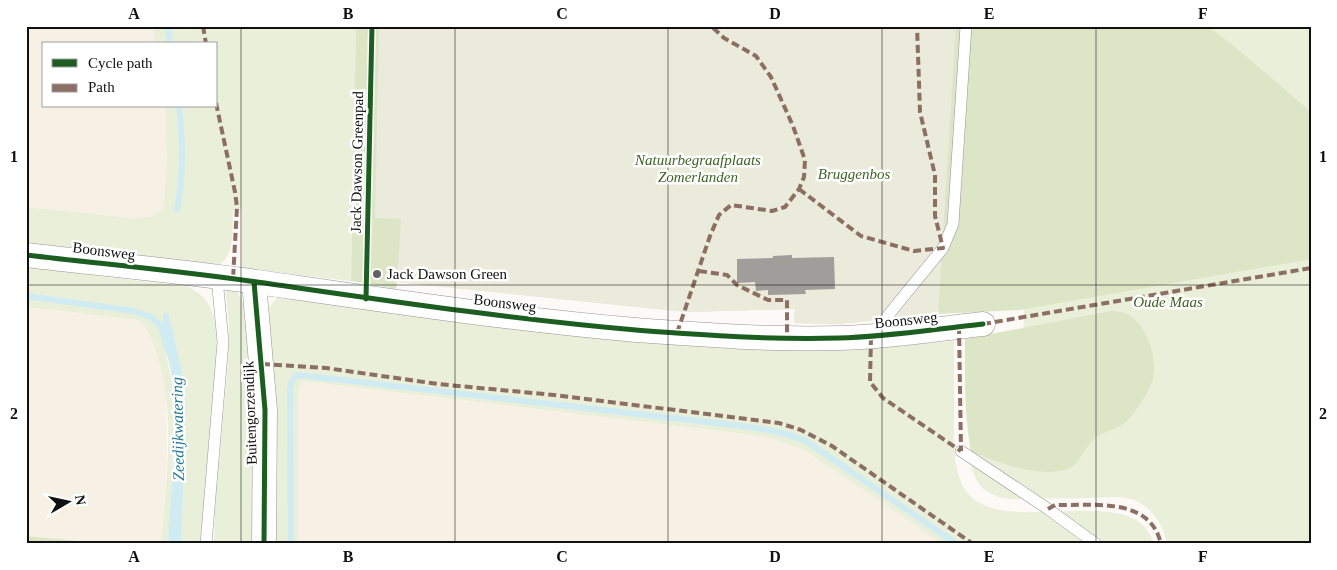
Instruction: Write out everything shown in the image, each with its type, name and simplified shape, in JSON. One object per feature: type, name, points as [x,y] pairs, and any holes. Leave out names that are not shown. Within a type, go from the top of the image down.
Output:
[{"type":"street","name":"Boonsweg","points":[[26,255],[254,282],[366,299],[596,326],[744,338],[841,338],[983,324]]},
{"type":"street","name":"Buitengorzendijk","points":[[254,282],[264,396],[264,544]]},
{"type":"lane","points":[[871,336],[943,248],[953,224],[966,26]]},
{"type":"lane","points":[[206,544],[223,342],[217,278]]},
{"type":"lane","points":[[961,451],[1096,544]]},
{"type":"shaded area","points":[[26,26],[153,26],[155,42],[42,42],[42,108],[165,108],[167,159],[164,203],[160,211],[151,217],[132,218],[26,207]]},
{"type":"shaded area","points":[[26,307],[137,320],[144,324],[149,331],[159,359],[166,389],[167,465],[161,544],[112,544],[26,536]]},
{"type":"shaded area","points":[[303,381],[754,435],[776,440],[801,449],[943,544],[298,544],[298,398],[299,388]]},
{"type":"green space","points":[[153,26],[356,26],[351,281],[242,268],[242,209],[233,211],[232,241],[228,255],[218,266],[26,247],[26,207],[132,218],[151,217],[160,211],[164,203],[167,159],[165,108],[218,108],[218,42],[155,42]]},
{"type":"green space","name":"Natuurbegraafplaats Zomerlanden","points":[[356,26],[1203,26],[1211,29],[1234,46],[1311,112],[1311,259],[1019,310],[938,314],[838,324],[794,323],[795,309],[686,312],[397,282],[396,289],[351,281]]},
{"type":"green space","name":"Natuurbegraafplaats Zomerlanden","points":[[379,26],[956,26],[938,314],[838,324],[794,323],[795,309],[686,312],[397,282],[401,219],[375,218]]},
{"type":"green space","name":"Oude Maas","points":[[1037,26],[1311,26],[1311,544],[1167,544],[1160,524],[1152,512],[1140,503],[1128,498],[1006,498],[998,497],[988,492],[978,483],[973,471],[971,452],[1032,471],[1018,453]]},
{"type":"green space","points":[[26,267],[189,287],[205,300],[214,316],[217,356],[202,544],[181,544],[186,419],[185,390],[171,322],[165,350],[172,382],[174,410],[172,481],[168,544],[161,544],[167,470],[168,420],[162,372],[150,336],[144,326],[137,320],[26,307]]},
{"type":"green space","points":[[227,288],[234,289],[238,293],[247,310],[254,356],[257,544],[214,544],[215,508],[228,363],[229,325]]},
{"type":"green space","points":[[278,297],[693,344],[792,350],[892,346],[954,341],[955,455],[961,482],[976,501],[1000,510],[1029,512],[1091,511],[1119,514],[1141,524],[1154,544],[943,544],[802,449],[776,440],[754,435],[303,381],[299,388],[298,398],[298,544],[270,544],[267,310]]},
{"type":"green space","points":[[1111,311],[1122,312],[1138,322],[1144,330],[1154,360],[1151,384],[1138,408],[1130,418],[1119,426],[1098,436],[1089,444],[1080,459],[1072,467],[1059,471],[1025,470],[971,452],[966,410],[965,339]]},
{"type":"green space","points":[[26,536],[112,544],[26,544]]},
{"type":"water","points":[[165,321],[171,322],[185,390],[186,419],[181,544],[168,544],[175,410],[170,366],[158,329],[159,324]]},
{"type":"building","points":[[792,255],[792,258],[834,257],[835,289],[805,290],[806,294],[768,295],[768,290],[756,291],[755,282],[737,283],[737,259],[773,258],[773,256]]},
{"type":"waterway","name":"Zeedijkwatering","points":[[168,26],[170,42]]},
{"type":"waterway","name":"Zeedijkwatering","points":[[177,209],[182,158],[179,108]]},
{"type":"waterway","points":[[26,296],[134,311],[151,317],[165,330]]},
{"type":"waterway","name":"Zeedijkwatering","points":[[166,316],[166,329]]},
{"type":"waterway","points":[[291,544],[290,392],[292,383],[298,375],[742,426],[782,433],[806,441],[957,544]]},
{"type":"marked path","points":[[203,26],[206,42]]},
{"type":"marked path","points":[[677,333],[719,215],[731,205],[772,211],[785,207],[799,189],[804,177],[805,160],[793,126],[771,77],[756,56],[724,38],[711,26]]},
{"type":"marked path","points":[[799,189],[861,236],[914,251],[943,248],[935,216],[935,175],[920,112],[917,26]]},
{"type":"marked path","points":[[217,108],[237,207],[233,279]]},
{"type":"marked path","points":[[983,324],[1311,268]]},
{"type":"marked path","points":[[699,271],[727,275],[737,285],[768,300],[787,300],[787,339]]},
{"type":"marked path","points":[[959,326],[961,451]]},
{"type":"marked path","points":[[871,337],[870,382],[883,398],[961,451]]},
{"type":"marked path","points":[[262,364],[326,368],[438,384],[554,395],[779,423],[801,430],[832,446],[973,544]]},
{"type":"marked path","points":[[1048,509],[1055,505],[1102,505],[1133,511],[1145,518],[1155,529],[1161,544]]},
{"type":"cycle path","name":"Jack Dawson Greenpad","points":[[366,299],[372,26]]},
{"type":"cycle path","points":[[26,255],[228,278],[493,315],[661,332],[763,338],[839,338],[983,324]]},
{"type":"cycle path","points":[[254,282],[265,410],[264,544]]},
{"type":"place","name":"Jack Dawson Green","points":[[377,274]]},
{"type":"park label","name":"Bruggenbos","points":[[854,174]]}]
